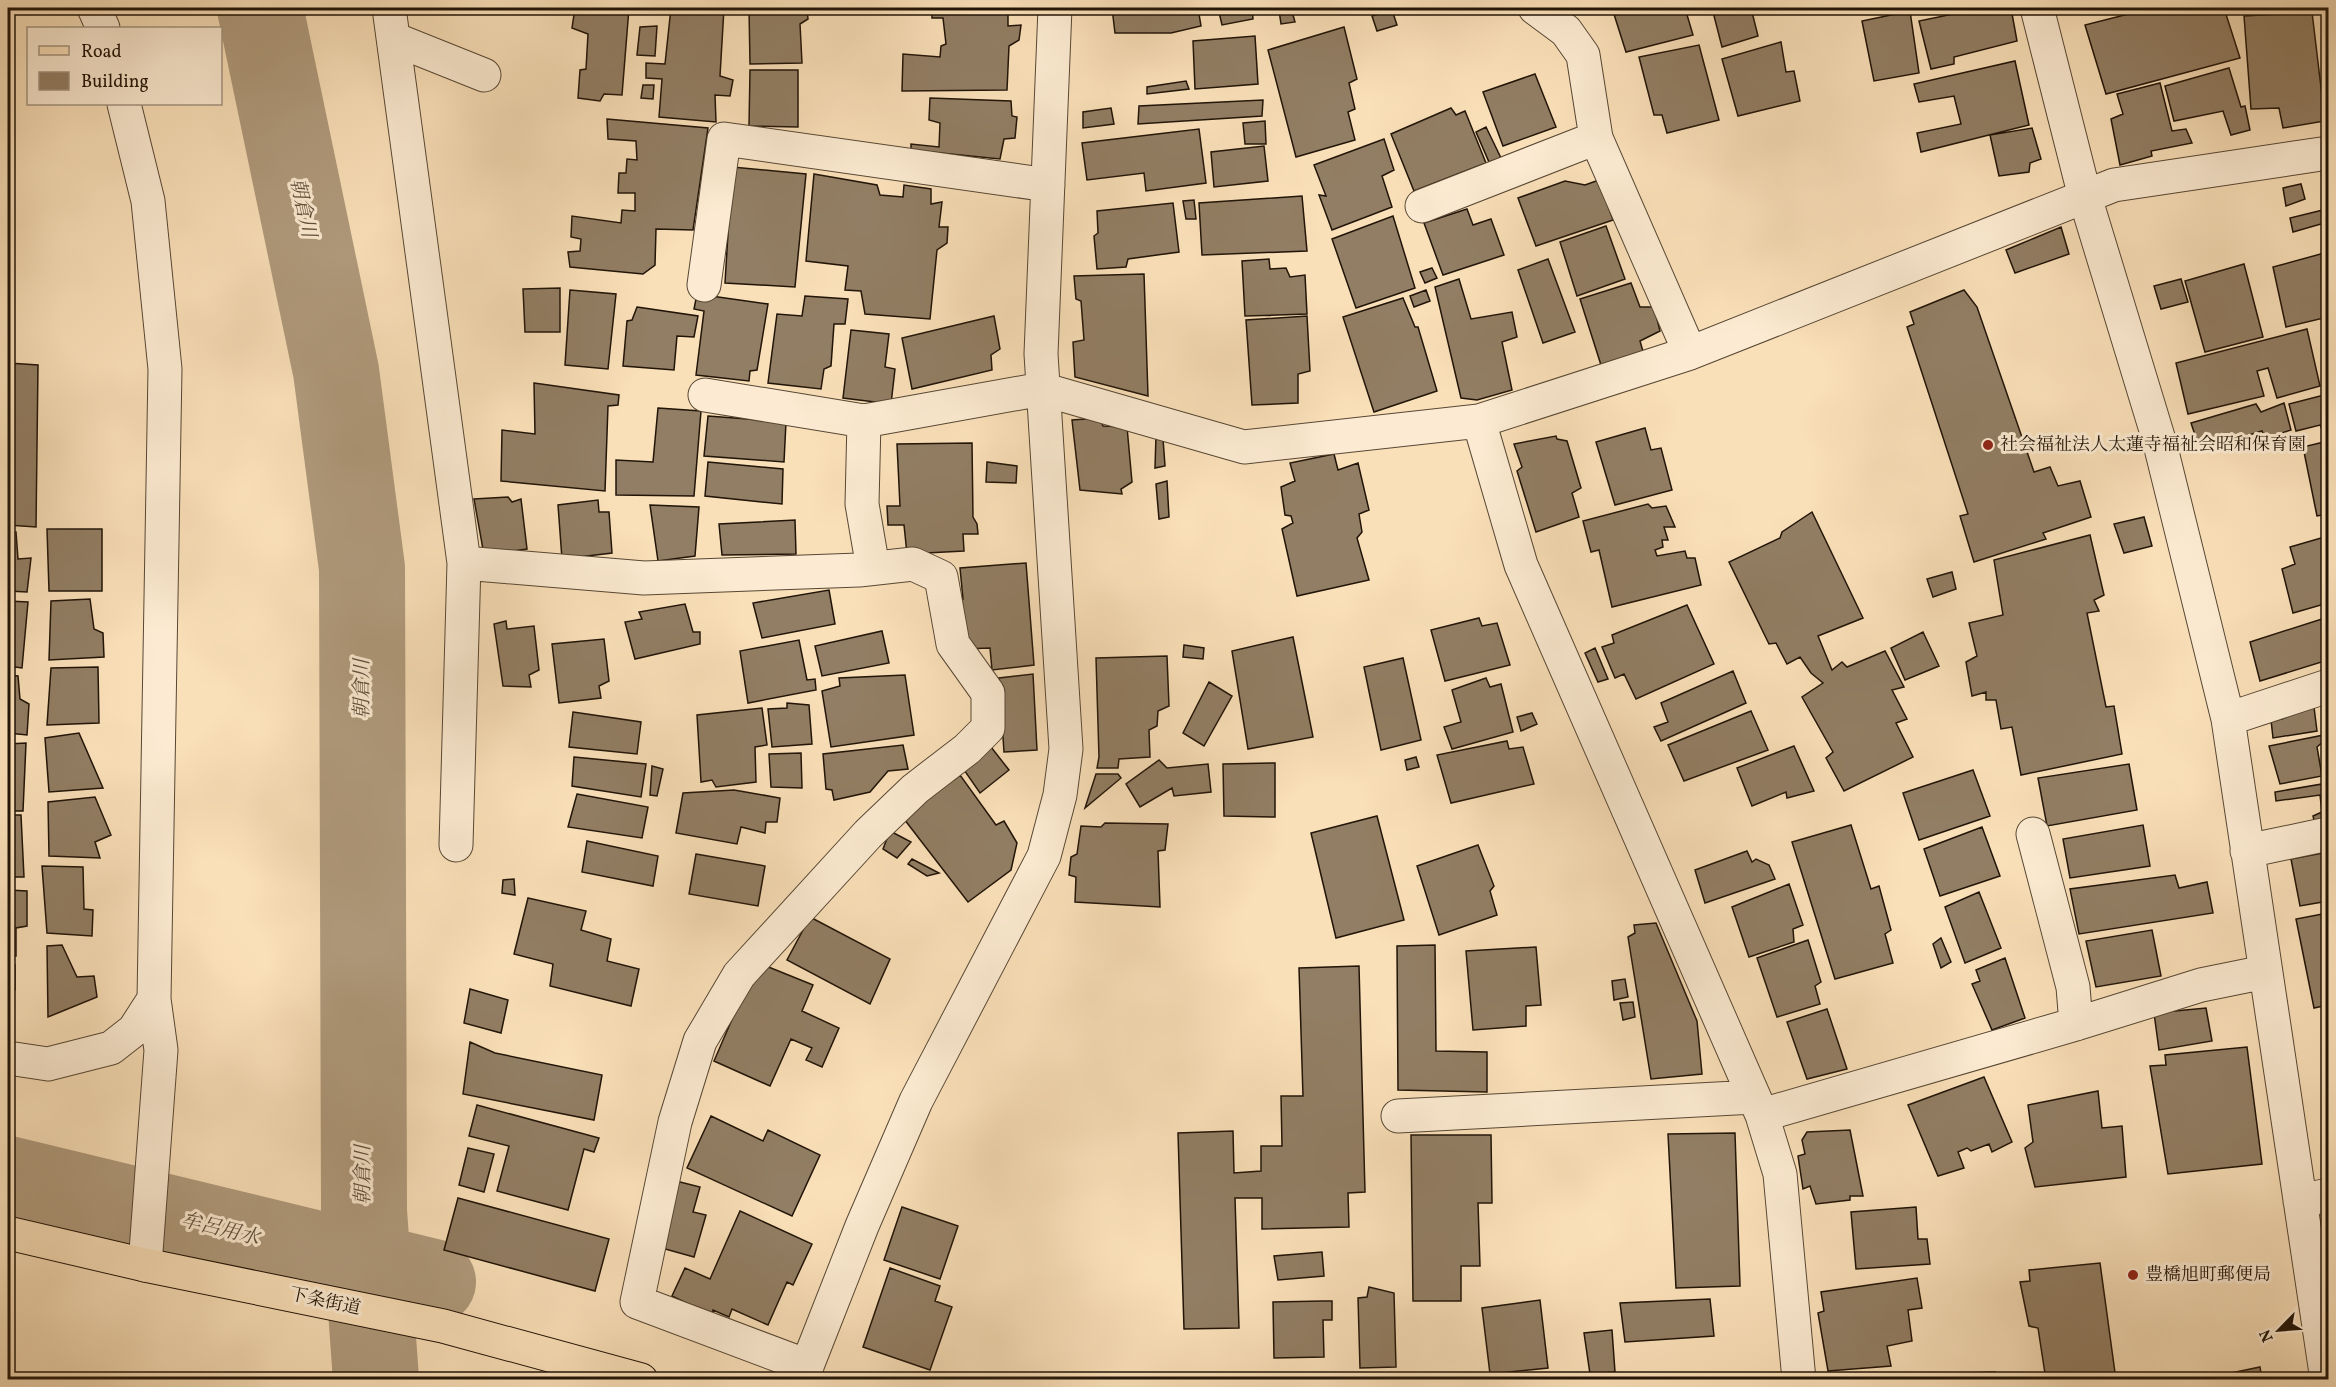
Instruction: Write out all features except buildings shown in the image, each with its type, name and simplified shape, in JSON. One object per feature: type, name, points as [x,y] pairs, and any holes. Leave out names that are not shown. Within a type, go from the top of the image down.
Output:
[{"type":"main road","name":"下条街道","points":[[8,1233],[443,1326],[641,1380]]},
{"type":"street","points":[[94,8],[103,27]]},
{"type":"street","points":[[389,8],[464,563],[456,844]]},
{"type":"street","points":[[464,563],[644,578],[873,568],[913,564],[941,577],[953,644],[988,693],[988,728],[967,749],[915,789],[868,834],[739,975],[700,1041],[678,1112],[637,1302],[806,1373],[862,1226],[916,1101],[1044,856],[1060,795],[1066,749],[1041,354],[1055,8]]},
{"type":"street","points":[[1535,8],[1566,31],[1583,55],[1596,138],[1690,353]]},
{"type":"street","points":[[2037,8],[2085,197],[2159,440],[2228,719],[2265,972],[2314,1198],[2327,1380]]},
{"type":"street","points":[[393,39],[484,75]]},
{"type":"street","points":[[124,105],[148,201],[165,369],[154,999],[161,1050],[145,1263]]},
{"type":"street","points":[[1422,206],[1596,138]]},
{"type":"street","points":[[704,285],[724,139],[1048,185]]},
{"type":"street","points":[[705,395],[864,421],[1042,389],[1244,447],[1479,421],[1690,353],[2114,184],[2328,153]]},
{"type":"street","points":[[864,421],[861,504],[873,568]]},
{"type":"street","points":[[1479,421],[1521,565],[1758,1106],[1780,1174],[1799,1380]]},
{"type":"street","points":[[2228,719],[2328,686]]},
{"type":"street","points":[[2033,834],[2073,987],[2076,1024]]},
{"type":"street","points":[[2247,851],[2328,834]]},
{"type":"street","points":[[1398,1116],[1758,1106],[2076,1024],[2201,985],[2265,972]]},
{"type":"street","points":[[8,1058],[48,1064],[111,1048],[134,1030],[154,999]]},
{"type":"waterway","name":"朝倉川","points":[[260,8],[336,371],[362,568],[364,1211],[376,1380]]},
{"type":"waterway","name":"牟呂用水","points":[[8,1179],[433,1282]]},
{"type":"place","name":"社会福祉法人太蓮寺福祉会昭和保育園","points":[[1988,445]]},
{"type":"place","name":"豊橋旭町郵便局","points":[[2133,1275]]}]
